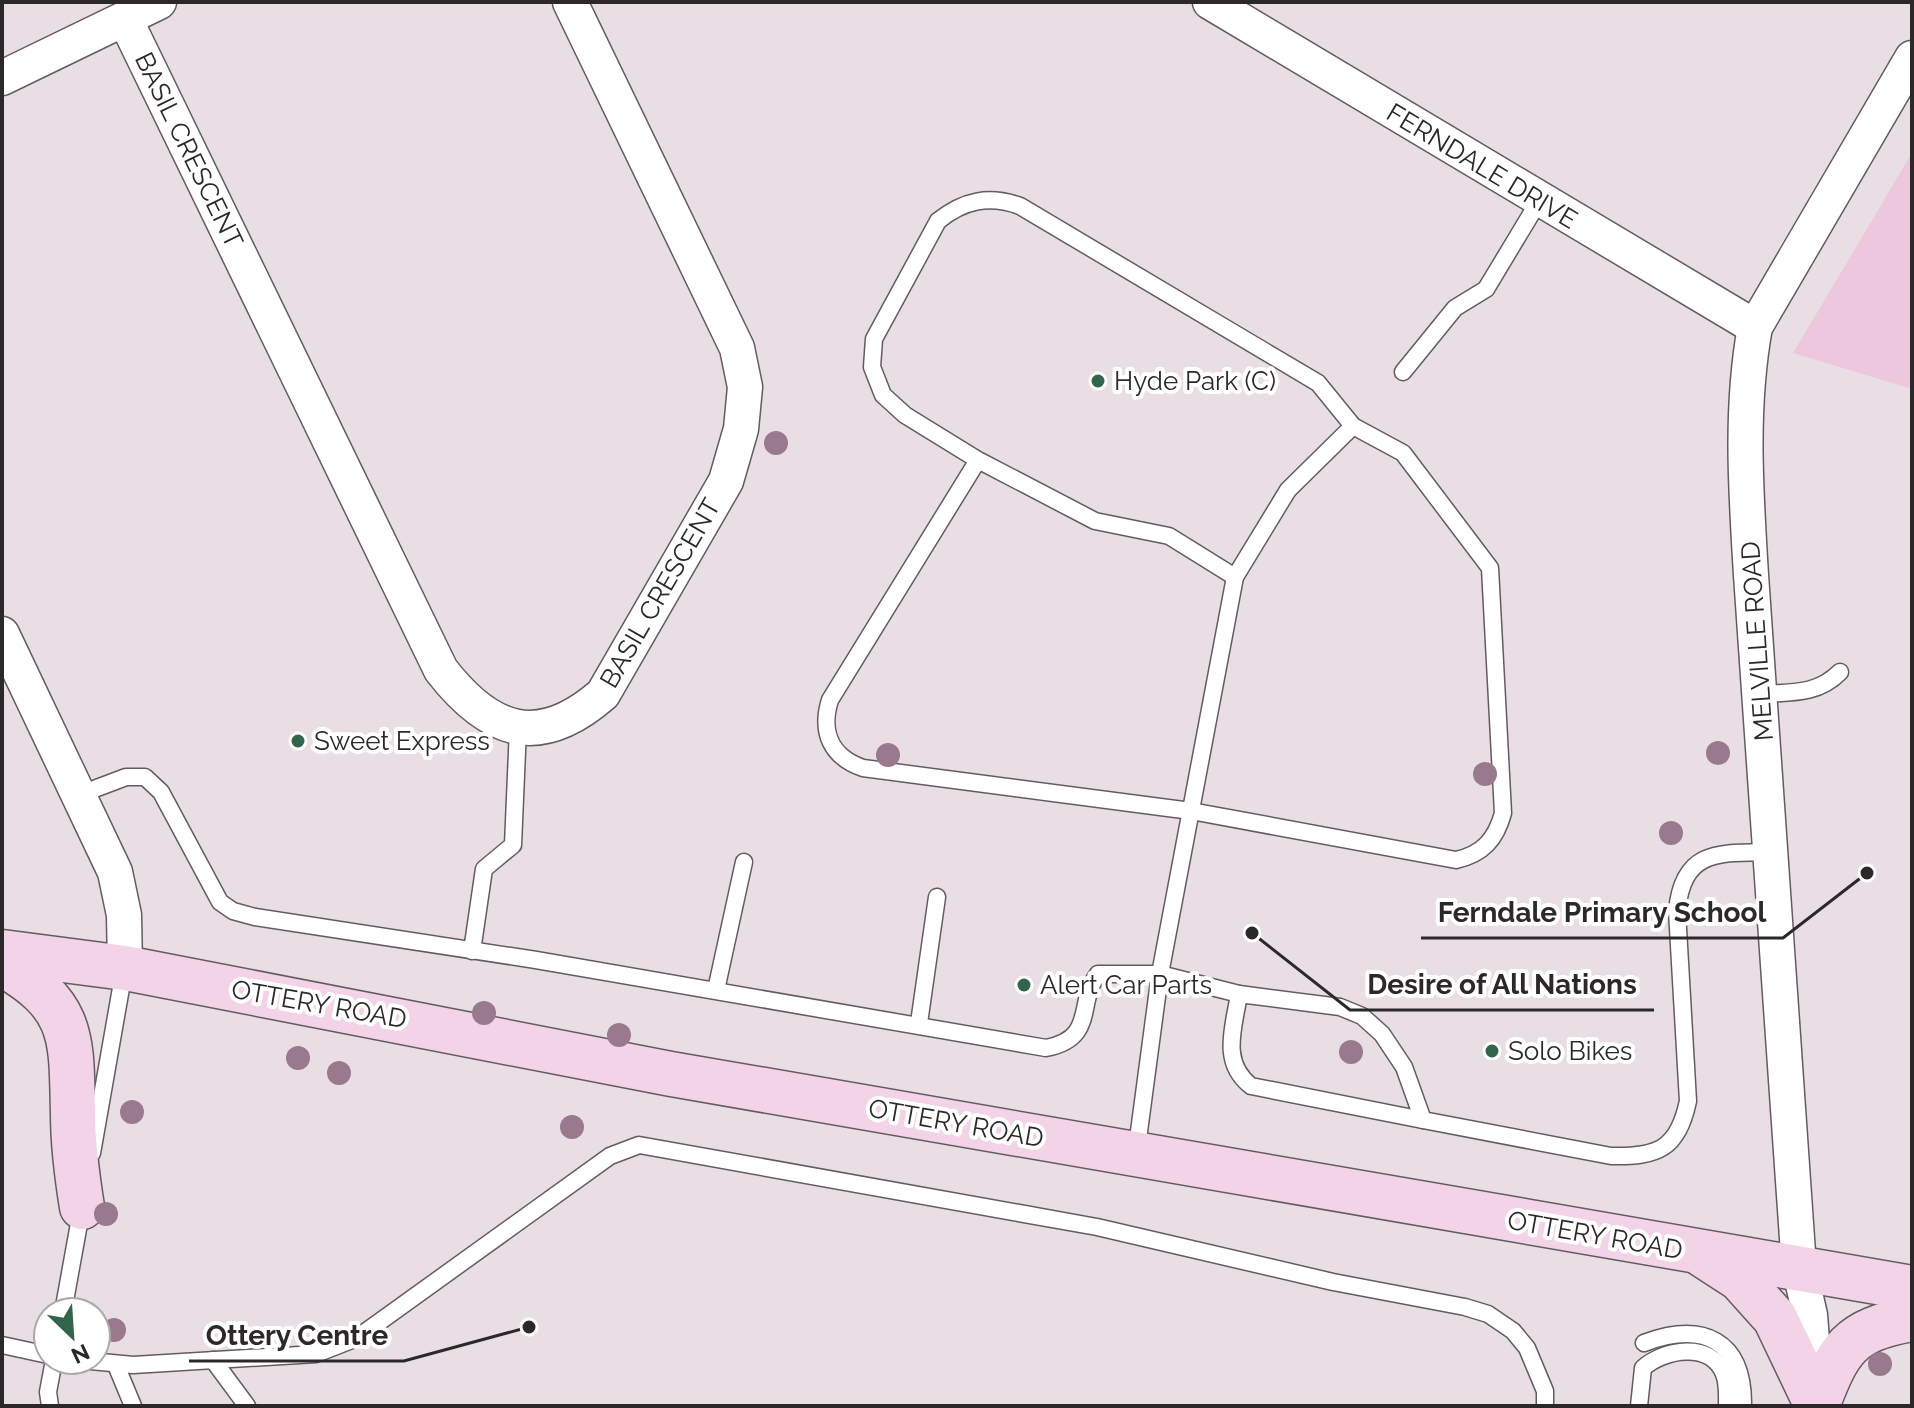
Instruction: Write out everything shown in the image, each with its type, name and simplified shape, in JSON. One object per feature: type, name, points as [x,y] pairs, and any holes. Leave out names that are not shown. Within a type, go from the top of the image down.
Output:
[{"type":"street","points":[[2,78],[159,2]]},
{"type":"street","name":"BASIL CRESCENT","points":[[125,19],[441,670],[463,698],[489,716],[518,728],[551,726],[578,716],[603,694],[726,481],[741,429],[745,387],[737,348],[570,2]]},
{"type":"street","name":"FERNDALE DRIVE","points":[[1210,2],[1539,201],[1755,327]]},
{"type":"street","name":"MELVILLE ROAD","points":[[1817,1406],[1810,1315],[1799,1267],[1745,470],[1750,357],[1755,327],[1912,58]]},
{"type":"street","points":[[2,634],[81,794],[115,872],[124,915],[125,968]]},
{"type":"street","name":"OTTERY ROAD","points":[[2,952],[125,968],[671,1074],[1912,1288]]},
{"type":"street","points":[[2,964],[40,987],[57,1009],[69,1037],[74,1066],[73,1150],[82,1207]]},
{"type":"street","points":[[1700,1253],[1740,1279],[1775,1318],[1817,1406]]},
{"type":"street","points":[[1817,1406],[1835,1359],[1852,1341],[1891,1323],[1912,1319]]},
{"type":"lane","points":[[978,460],[830,700],[825,725],[833,749],[841,758],[863,768],[1191,811],[1456,860],[1480,851],[1492,841],[1503,813],[1490,568],[1403,453],[1353,426],[1318,383],[1020,206],[979,199],[950,211],[938,221],[874,339],[871,353],[875,381],[893,406],[978,460],[1095,521],[1169,536],[1235,577]]},
{"type":"lane","points":[[1403,372],[1455,308],[1486,289],[1539,201]]},
{"type":"lane","points":[[1136,1154],[1160,974],[1235,577],[1288,490],[1353,426]]},
{"type":"lane","points":[[1760,694],[1811,692],[1829,683],[1840,672]]},
{"type":"lane","points":[[472,951],[484,869],[513,845],[518,728]]},
{"type":"lane","points":[[81,794],[126,777],[145,777],[161,792],[220,902],[233,911],[919,1023],[1046,1048],[1055,1046],[1080,1028],[1098,974],[1160,974],[1239,994],[1340,1007],[1362,1016],[1382,1034],[1404,1067],[1423,1120]]},
{"type":"lane","points":[[1239,994],[1231,1049],[1232,1065],[1251,1086],[1611,1156],[1639,1157],[1661,1150],[1675,1139],[1684,1122],[1688,1101],[1677,911],[1680,884],[1698,863],[1719,855],[1773,852]]},
{"type":"lane","points":[[716,990],[744,862]]},
{"type":"lane","points":[[919,1023],[937,897]]},
{"type":"lane","points":[[66,1296],[125,968]]},
{"type":"lane","points":[[112,1364],[316,1354],[348,1343],[610,1156],[639,1145],[1097,1227],[1333,1282],[1465,1307],[1488,1314],[1513,1331],[1527,1348],[1545,1391],[1545,1406]]},
{"type":"lane","points":[[1644,1343],[1663,1336],[1689,1335],[1716,1341],[1733,1355],[1744,1377],[1743,1406]]},
{"type":"lane","points":[[2,1345],[32,1352]]},
{"type":"lane","points":[[1639,1406],[1643,1368],[1655,1357],[1689,1351],[1709,1356],[1718,1364],[1725,1375],[1727,1406]]},
{"type":"lane","points":[[213,1360],[247,1406]]},
{"type":"lane","points":[[116,1365],[133,1406]]},
{"type":"lane","points":[[50,1406],[48,1392],[51,1376]]},
{"type":"shaded area","points":[[1912,153],[1912,389],[1793,353]]},
{"type":"place","name":"Hyde Park (C)","points":[[1098,381]]},
{"type":"place","name":"Sweet Express","points":[[298,741]]},
{"type":"place","name":"Ferndale Primary School","points":[[1867,873]]},
{"type":"place","name":"Desire of All Nations","points":[[1252,933]]},
{"type":"place","name":"Alert Car Parts","points":[[1024,985]]},
{"type":"place","name":"Solo Bikes","points":[[1492,1051]]},
{"type":"place","name":"Ottery Centre","points":[[529,1327]]}]
